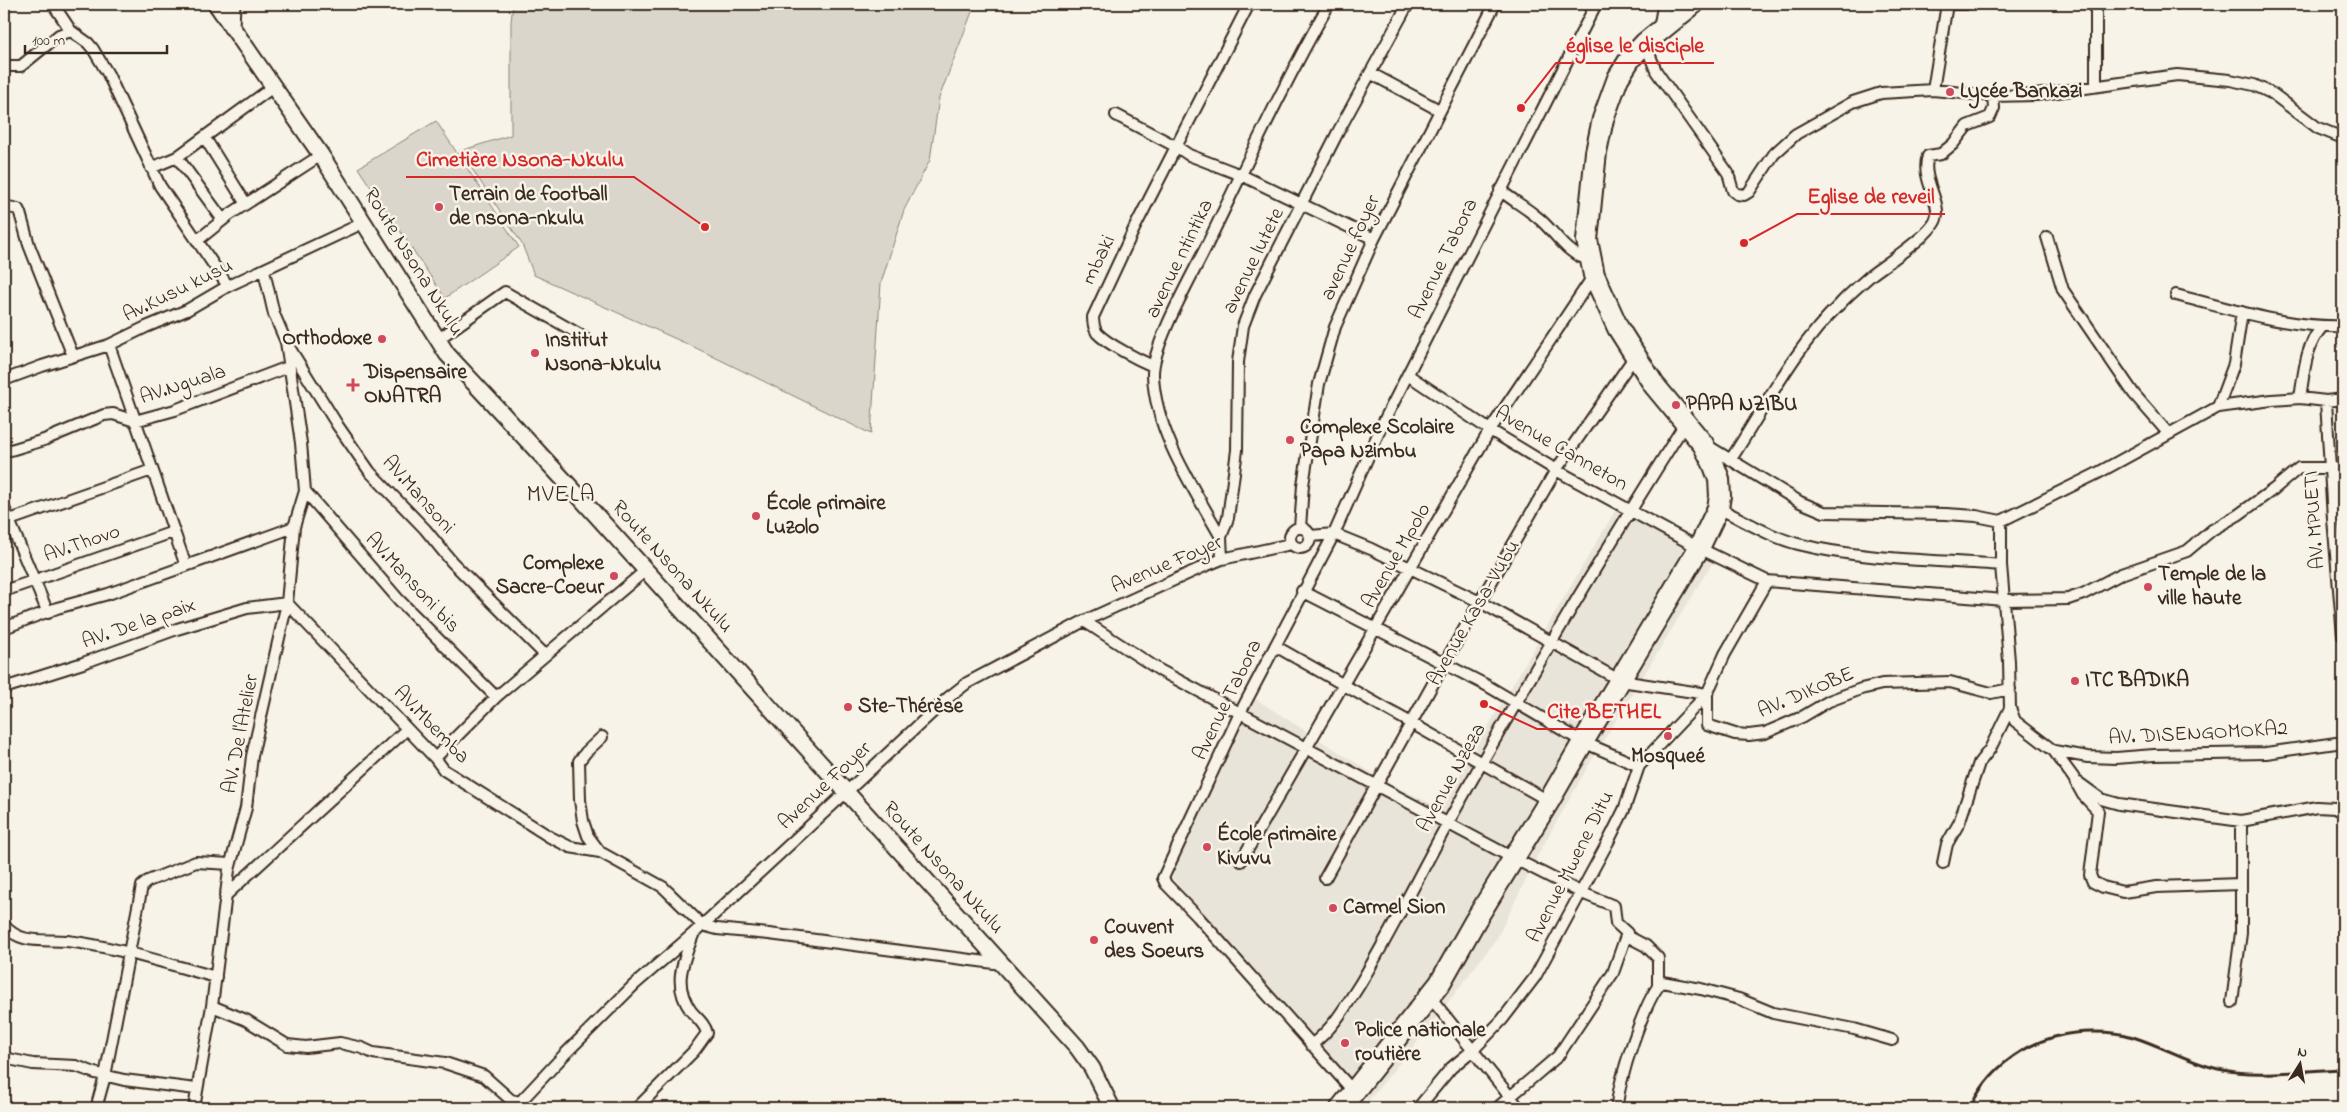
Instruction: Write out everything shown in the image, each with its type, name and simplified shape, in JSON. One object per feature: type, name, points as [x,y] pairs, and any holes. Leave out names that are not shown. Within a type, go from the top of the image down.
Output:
[{"type":"highway","points":[[1341,1108],[1430,997],[1549,801],[1582,742],[1621,681],[1699,548],[1718,508],[1720,496],[1719,479],[1703,444],[1654,385],[1618,328],[1591,265],[1588,219],[1602,119],[1618,78],[1630,59],[1693,4]]},
{"type":"street","points":[[53,4],[71,31],[88,42],[108,74],[160,186],[228,286]]},
{"type":"street","name":"Route Nsona Nkulu","points":[[216,4],[321,155],[452,360],[646,570],[1077,1047],[1092,1068],[1112,1108]]},
{"type":"street","points":[[1177,147],[1249,4]]},
{"type":"street","name":"avenue ntintika","points":[[1221,537],[1182,470],[1162,424],[1153,377],[1153,366],[1171,318],[1272,110],[1328,4]]},
{"type":"street","name":"avenue lutete","points":[[1222,559],[1221,537],[1228,518],[1237,450],[1239,344],[1242,326],[1255,295],[1338,132],[1408,4]]},
{"type":"street","name":"avenue foyer","points":[[1300,528],[1303,485],[1319,384],[1335,327],[1374,239],[1495,4]]},
{"type":"street","name":"Avenue Tabora","points":[[1310,1045],[1198,917],[1166,884],[1164,875],[1240,713],[1302,591],[1334,534],[1382,425],[1596,4]]},
{"type":"street","points":[[1666,4],[1652,38],[1656,72],[1728,173],[1733,191],[1737,194],[1744,195],[1749,192],[1774,154],[1796,134],[1854,102],[1880,93],[1933,90],[1993,96],[2036,95],[2177,75],[2230,80],[2254,85],[2273,94],[2318,128],[2343,138]]},
{"type":"street","points":[[1933,90],[1947,4]]},
{"type":"street","points":[[1952,4],[1966,4]]},
{"type":"street","points":[[2096,4],[2096,85]]},
{"type":"street","points":[[230,5],[231,27]]},
{"type":"street","points":[[4,66],[22,66],[59,35],[71,31]]},
{"type":"street","points":[[1370,73],[1439,110]]},
{"type":"street","points":[[151,168],[177,157],[273,87]]},
{"type":"street","points":[[1731,459],[1796,357],[1820,324],[1869,277],[1918,238],[1935,221],[1937,211],[1928,183],[1928,156],[1941,154],[1953,144],[1967,126],[1993,114],[1993,96]]},
{"type":"street","points":[[1116,114],[1189,155],[1241,175],[1374,239]]},
{"type":"street","points":[[205,138],[246,204]]},
{"type":"street","name":"mbaki","points":[[1153,366],[1137,359],[1104,338],[1094,326],[1093,317],[1144,210],[1177,147]]},
{"type":"street","points":[[198,240],[246,204],[321,155]]},
{"type":"street","points":[[177,157],[223,220]]},
{"type":"street","points":[[1500,190],[1518,205],[1540,219],[1574,253],[1584,258],[1591,265]]},
{"type":"street","points":[[4,206],[18,209],[20,213],[29,245],[73,356]]},
{"type":"street","name":"Av.Kusu kusu","points":[[4,380],[109,345],[187,310],[228,286],[264,271],[364,223]]},
{"type":"street","points":[[2047,237],[2064,290],[2134,394],[2168,433]]},
{"type":"street","name":"Avenue Mpolo","points":[[1241,861],[1377,629],[1490,430],[1591,265]]},
{"type":"street","points":[[264,271],[274,314],[286,342]]},
{"type":"street","points":[[438,340],[505,292],[584,337]]},
{"type":"street","points":[[2176,295],[2242,312],[2322,327],[2343,326]]},
{"type":"street","points":[[2218,407],[2234,364],[2242,312]]},
{"type":"street","points":[[2300,398],[2306,360],[2313,336],[2322,327]]},
{"type":"street","name":"AV. De l'Atelier","points":[[194,1108],[212,1006],[230,864],[246,808],[252,756],[287,603],[294,527],[304,491],[301,443],[288,367],[286,342]]},
{"type":"street","name":"AV.Mansoni","points":[[286,342],[338,426],[370,472],[425,529],[452,562],[546,655]]},
{"type":"street","points":[[109,345],[186,566]]},
{"type":"street","name":"Avenue Kasa-Vubu","points":[[1325,878],[1444,664],[1556,470],[1635,356]]},
{"type":"street","name":"AV.Nguala","points":[[4,452],[44,440],[104,415],[113,414],[135,421],[184,406],[288,367]]},
{"type":"street","name":"Avenue Canneton","points":[[1408,375],[1490,430],[1556,470],[1699,548],[1767,580]]},
{"type":"street","points":[[1703,444],[1731,459],[1793,498],[1824,512],[1946,514],[1976,516],[2001,521],[2096,474],[2218,407],[2300,398],[2326,401],[2343,399]]},
{"type":"street","name":"AV. MPUETI","points":[[2326,401],[2343,636]]},
{"type":"street","name":"Avenue Nzeza","points":[[1310,1045],[1332,1024],[1375,959],[1448,823],[1516,703],[1629,511],[1686,422]]},
{"type":"street","points":[[1302,591],[1444,664],[1582,742],[1639,766],[1708,694],[1724,654],[1767,580],[2004,600],[2076,597],[2121,574],[2188,551],[2212,530],[2274,489],[2299,468],[2343,468]]},
{"type":"street","points":[[6,522],[152,470]]},
{"type":"street","name":"AV.Mansoni bis","points":[[304,491],[399,600],[496,697]]},
{"type":"street","points":[[4,508],[6,522],[48,613]]},
{"type":"street","points":[[1718,508],[1781,538],[1799,544],[1872,555],[2001,565]]},
{"type":"street","points":[[2001,521],[2001,565],[2010,708],[2016,721],[2054,751],[2073,777],[2083,795],[2098,811],[2090,875],[2093,882],[2103,887],[2123,892],[2157,887],[2240,884]]},
{"type":"street","points":[[4,628],[58,608],[108,594],[294,527]]},
{"type":"street","points":[[1300,528],[1306,530],[1310,536],[1309,543],[1304,548],[1296,548],[1291,544],[1291,533],[1300,528]]},
{"type":"street","name":"AV.Thovo","points":[[4,591],[173,532]]},
{"type":"street","points":[[1310,536],[1334,534],[1412,568],[1480,602],[1621,681],[1708,694]]},
{"type":"street","name":"Avenue Foyer","points":[[212,1006],[246,1020],[287,1045],[306,1047],[340,1043],[373,1053],[445,1062],[484,1076],[511,1100],[520,1102],[634,985],[694,933],[845,791],[967,683],[1084,621],[1222,559],[1291,544]]},
{"type":"street","points":[[435,758],[496,697],[646,570]]},
{"type":"street","name":"AV. De la paix","points":[[4,688],[83,663],[177,628],[247,608],[287,603]]},
{"type":"street","name":"AV.Mbemba","points":[[287,603],[435,758],[444,770],[550,837],[570,846],[600,852]]},
{"type":"street","points":[[1084,621],[1161,671],[1513,858],[1582,893],[1614,906],[1616,922],[1627,933],[1613,973],[1558,1056],[1497,1108]]},
{"type":"street","points":[[1275,646],[1549,801]]},
{"type":"street","name":"AV. DIKOBE","points":[[1708,694],[1707,725],[1724,732],[1749,735],[1781,727],[1802,718],[1829,701],[1861,689],[1882,684],[1950,682],[1990,693],[2010,690]]},
{"type":"street","points":[[1943,862],[1947,844],[1959,823],[1979,763],[1990,749],[2010,708]]},
{"type":"street","points":[[225,896],[407,729]]},
{"type":"street","points":[[602,737],[579,761],[578,776],[582,821],[588,836],[600,852],[664,887],[702,925],[717,929],[769,934],[1003,965]]},
{"type":"street","name":"AV. DISENGOMOKA2","points":[[2054,751],[2088,757],[2116,758],[2154,755],[2266,753],[2343,742]]},
{"type":"street","name":"Avenue Mwene Ditu","points":[[1418,1108],[1451,1068],[1474,1049],[1502,1020],[1535,976],[1582,893],[1624,810],[1639,766]]},
{"type":"street","points":[[2073,777],[2101,799],[2119,804],[2241,821],[2317,807],[2335,808],[2343,812]]},
{"type":"street","points":[[2232,1002],[2241,934],[2241,821]]},
{"type":"street","points":[[100,1108],[98,1101],[105,1076],[142,886],[145,882],[196,862],[230,864]]},
{"type":"street","points":[[4,925],[9,931],[27,940],[69,941],[130,953],[216,977]]},
{"type":"street","points":[[637,1108],[694,1052],[707,1034],[706,1028],[690,1009],[679,983],[680,972],[694,933]]},
{"type":"street","points":[[1626,938],[1646,946],[1658,958],[1658,986]]},
{"type":"street","points":[[1617,1108],[1620,1086],[1636,1035],[1658,986],[1662,982],[1701,989],[1739,999],[1773,1013],[1854,1029],[1892,1040]]},
{"type":"street","points":[[1430,997],[1474,1049],[1519,1108]]},
{"type":"street","points":[[1310,1045],[1354,1092]]},
{"type":"street","points":[[4,1058],[33,1064],[76,1066],[105,1076],[196,1089]]},
{"type":"shaded area","points":[[513,4],[975,4],[939,98],[930,160],[904,210],[881,283],[871,434],[696,348],[534,275],[522,244],[460,151],[511,135],[511,22]]},
{"type":"shaded area","name":"Terrain de football de nsona-nkulu","points":[[436,121],[519,247],[445,298],[358,168]]},
{"type":"shaded area","points":[[1622,499],[1720,550],[1590,763],[1540,851],[1497,938],[1424,1034],[1368,1101],[1172,878],[1181,831],[1246,693],[1388,783],[1440,808]]},
{"type":"railway","points":[[1970,1108],[1992,1075],[2021,1051],[2038,1043],[2075,1033],[2104,1032],[2128,1036],[2196,1062],[2233,1072],[2280,1073],[2343,1069]]},
{"type":"place","name":"Lycée Bankazi","points":[[1950,92]]},
{"type":"place","name":"église le disciple","points":[[1521,108]]},
{"type":"place","name":"Terrain de football de nsona-nkulu","points":[[439,207]]},
{"type":"place","name":"Cimetière Nsona-Nkulu","points":[[705,227]]},
{"type":"place","name":"Eglise de reveil","points":[[1744,243]]},
{"type":"place","name":"Orthodoxe","points":[[382,339]]},
{"type":"place","name":"Institut Nsona-Nkulu","points":[[535,353]]},
{"type":"place","name":"Dispensaire ONATRA","points":[[353,385]]},
{"type":"place","name":"PAPA NZIBU","points":[[1676,405]]},
{"type":"place","name":"Complexe Scolaire Papa Nzimbu","points":[[1290,440]]},
{"type":"place","name":"École primaire Luzolo","points":[[756,516]]},
{"type":"place","name":"Complexe Sacre-Coeur","points":[[614,576]]},
{"type":"place","name":"Temple de la ville haute","points":[[2148,587]]},
{"type":"place","name":"ITC BADIKA","points":[[2075,681]]},
{"type":"place","name":"Cite BETHEL","points":[[1484,704]]},
{"type":"place","name":"Ste-Thérèse","points":[[848,707]]},
{"type":"place","name":"Mosqueé","points":[[1668,736]]},
{"type":"place","name":"École primaire Kivuvu","points":[[1207,847]]},
{"type":"place","name":"Carmel Sion","points":[[1333,908]]},
{"type":"place","name":"Couvent des Soeurs","points":[[1094,940]]},
{"type":"place","name":"Police nationale routière","points":[[1345,1043]]},
{"type":"district","name":"MVELA","points":[[561,495]]}]
